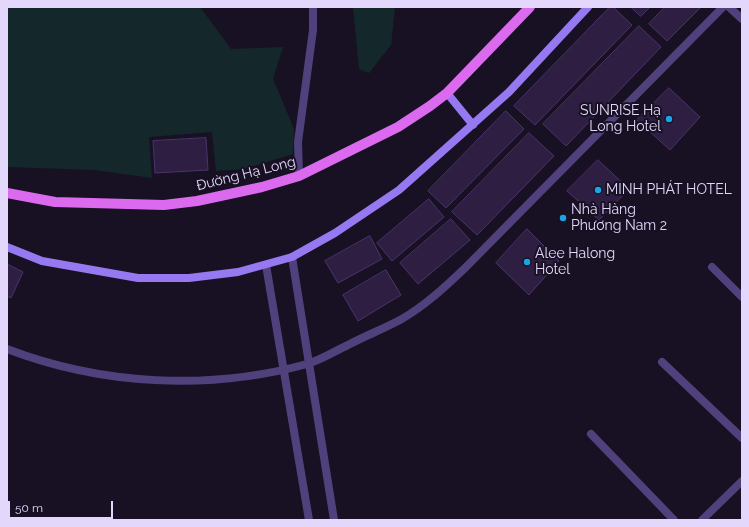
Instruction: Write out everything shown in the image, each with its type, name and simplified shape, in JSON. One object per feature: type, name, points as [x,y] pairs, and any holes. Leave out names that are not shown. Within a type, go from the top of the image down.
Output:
[{"type":"main road","name":"Đường Hạ Long","points":[[7,193],[55,202],[164,205],[204,200],[262,187],[298,176],[398,127],[447,93],[530,7]]},
{"type":"street","points":[[298,176],[298,142],[314,30],[313,7]]},
{"type":"street","points":[[7,247],[42,261],[138,278],[189,278],[238,272],[292,257],[335,233],[399,190],[509,92],[588,7]]},
{"type":"street","points":[[7,349],[50,364],[107,376],[143,380],[208,381],[283,369],[309,363],[401,320],[440,292],[723,7]]},
{"type":"street","points":[[729,7],[742,19]]},
{"type":"street","points":[[447,93],[473,125]]},
{"type":"street","points":[[292,257],[334,520]]},
{"type":"street","points":[[266,265],[309,520]]},
{"type":"street","points":[[712,267],[742,297]]},
{"type":"street","points":[[662,362],[742,438]]},
{"type":"street","points":[[591,434],[674,520]]},
{"type":"street","points":[[702,520],[742,481]]},
{"type":"green space","points":[[7,7],[200,7],[231,49],[283,47],[273,79],[294,129],[293,154],[244,169],[216,171],[212,132],[149,137],[152,178],[95,170],[7,167]]},
{"type":"green space","points":[[353,7],[395,7],[391,45],[369,73],[359,69]]},
{"type":"building","points":[[610,7],[613,7],[632,25],[535,125],[514,106]]},
{"type":"building","points":[[631,7],[650,7],[641,16]]},
{"type":"building","points":[[665,7],[701,7],[667,41],[649,24]]},
{"type":"building","points":[[639,26],[661,47],[566,146],[543,124]]},
{"type":"building","name":"SUNRISE Hạ Long Hotel","points":[[669,88],[700,117],[670,150],[637,120]]},
{"type":"building","points":[[506,111],[524,129],[446,208],[428,191]]},
{"type":"building","points":[[529,133],[554,156],[477,235],[452,212]]},
{"type":"building","points":[[206,138],[208,170],[155,173],[153,141]]},
{"type":"building","name":"MINH PHÁT HOTEL","points":[[598,160],[629,189],[599,220],[567,191]]},
{"type":"building","points":[[429,199],[444,217],[392,261],[377,243]]},
{"type":"building","points":[[451,219],[470,240],[418,284],[400,263]]},
{"type":"building","name":"Alee Halong Hotel","points":[[527,229],[559,261],[529,295],[496,263]]},
{"type":"building","points":[[370,236],[382,259],[338,283],[325,261]]},
{"type":"building","points":[[7,264],[23,272],[11,298],[7,296]]},
{"type":"building","points":[[386,270],[401,295],[358,321],[343,295]]},
{"type":"place","name":"SUNRISE Hạ Long Hotel","points":[[669,119]]},
{"type":"place","name":"MINH PHÁT HOTEL","points":[[598,190]]},
{"type":"place","name":"Nhà Hàng Phương Nam 2","points":[[563,218]]},
{"type":"place","name":"Alee Halong Hotel","points":[[527,262]]}]
